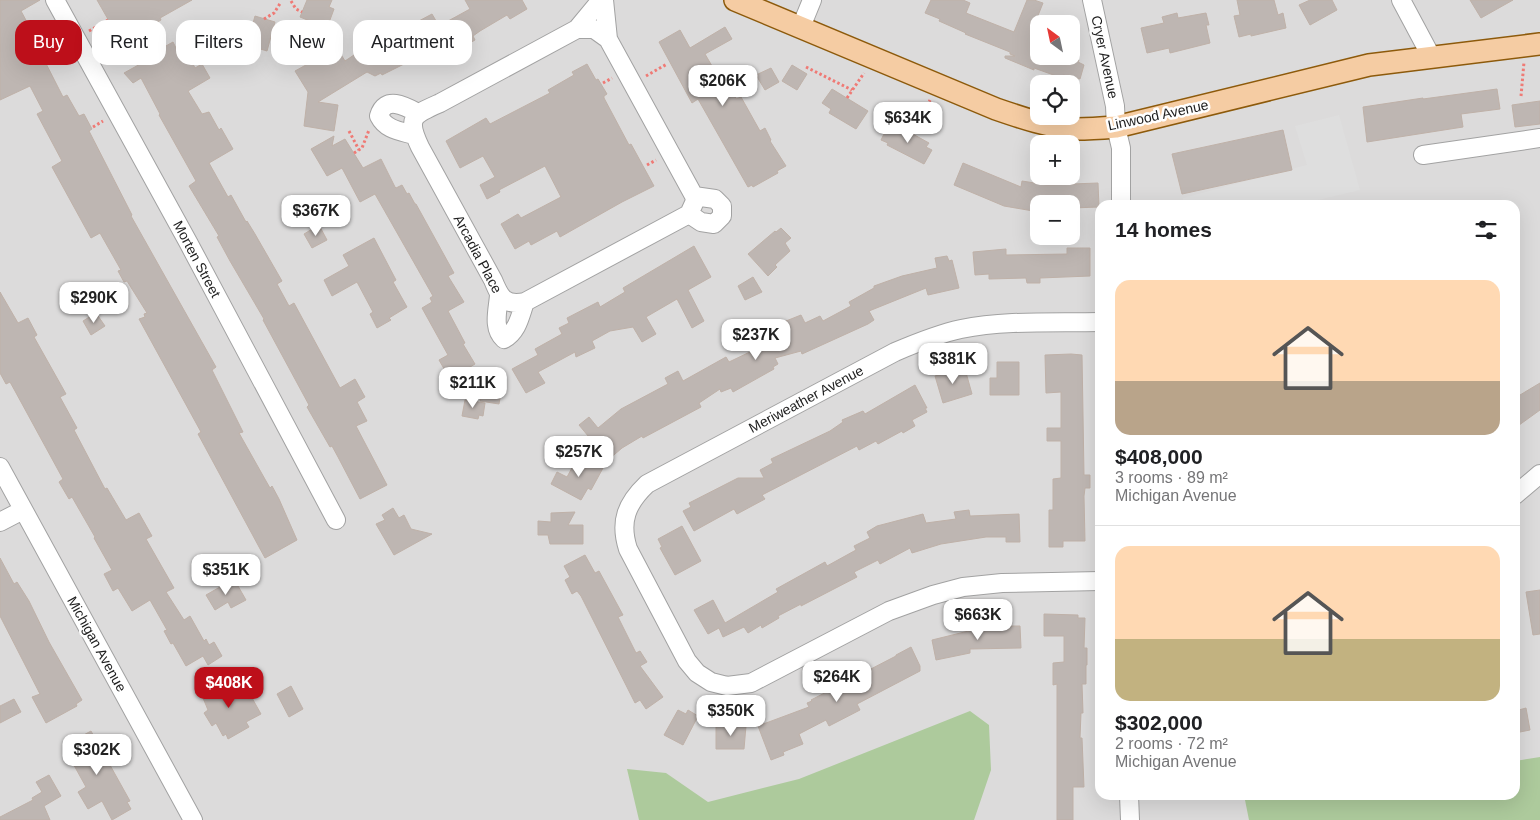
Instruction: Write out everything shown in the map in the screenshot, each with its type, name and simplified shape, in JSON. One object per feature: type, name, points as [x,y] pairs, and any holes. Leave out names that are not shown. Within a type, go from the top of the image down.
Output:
[{"type":"main road","name":"Linwood Avenue","points":[[735,0],[980,103],[1022,118],[1053,126],[1077,129],[1116,127],[1369,65],[1531,46]]},
{"type":"street","name":"Morten Street","points":[[55,0],[193,250],[336,520]]},
{"type":"street","points":[[418,113],[405,106],[393,104],[386,105],[381,109],[379,116],[383,123],[393,130],[414,134],[413,120],[418,113],[577,29],[603,0]]},
{"type":"street","points":[[499,295],[497,326],[499,334],[504,338],[512,335],[518,324],[525,302],[689,214],[695,202],[694,196],[608,39],[603,0]]},
{"type":"street","points":[[801,27],[812,0]]},
{"type":"street","name":"Cryer Avenue","points":[[1092,0],[1115,106],[1116,127],[1121,148],[1121,200]]},
{"type":"street","points":[[1400,0],[1432,58]]},
{"type":"street","points":[[577,29],[594,29],[608,39]]},
{"type":"street","name":"Arcadia Place","points":[[414,134],[493,280],[499,295],[511,302],[525,302]]},
{"type":"street","points":[[1423,155],[1540,138]]},
{"type":"street","points":[[689,214],[701,222],[714,224],[722,216],[722,206],[715,199],[694,196]]},
{"type":"street","name":"Meriweather Avenue","points":[[1095,322],[988,325],[959,330],[922,340],[895,352],[647,484],[635,495],[631,502],[625,517],[624,533],[628,549],[686,661],[697,673],[711,682],[727,686],[751,683],[889,612],[932,595],[963,587],[1002,583],[1095,581]]},
{"type":"street","name":"Michigan Avenue","points":[[0,468],[193,820]]},
{"type":"street","points":[[1520,491],[1540,474]]},
{"type":"street","points":[[0,522],[23,510]]},
{"type":"street","points":[[1129,800],[1130,820]]},
{"type":"path","points":[[291,1],[296,9],[302,12]]},
{"type":"path","points":[[264,19],[274,13],[282,2]]},
{"type":"path","points":[[1520,96],[1525,66],[1531,46]]},
{"type":"path","points":[[644,77],[667,64]]},
{"type":"path","points":[[806,67],[852,90]]},
{"type":"path","points":[[847,98],[864,73]]},
{"type":"path","points":[[603,83],[614,76]]},
{"type":"path","points":[[914,133],[930,100]]},
{"type":"path","points":[[354,153],[362,148],[369,128],[379,116]]},
{"type":"path","points":[[93,126],[103,121]]},
{"type":"path","points":[[349,132],[359,150]]},
{"type":"shaded area","points":[[0,0],[1540,0],[1540,820],[0,820]]},
{"type":"shaded area","points":[[1339,115],[1360,190],[1318,200],[1183,200],[1183,198],[1307,165],[1295,126]]},
{"type":"green space","points":[[970,711],[989,725],[991,770],[974,820],[639,820],[627,769],[666,773],[708,802],[799,779]]},
{"type":"green space","points":[[1540,757],[1540,820],[1249,820],[1245,800],[1520,800],[1520,760]]},
{"type":"building","points":[[0,0],[40,0],[21,11],[26,20],[15,20],[15,65],[47,65],[63,97],[67,95],[79,116],[84,114],[92,129],[89,131],[131,216],[216,367],[212,370],[243,432],[239,433],[270,488],[272,486],[297,540],[265,558],[198,434],[201,432],[139,319],[145,317],[144,314],[147,313],[127,281],[124,282],[118,271],[121,270],[100,233],[91,238],[52,167],[62,161],[37,114],[43,111],[30,86],[0,100]]},
{"type":"building","points":[[97,0],[192,0],[160,18],[161,20],[108,20]]},
{"type":"building","points":[[307,0],[332,0],[329,7],[334,9],[330,20],[307,20],[300,17]]},
{"type":"building","points":[[465,0],[522,0],[527,9],[510,19],[507,15],[480,31],[473,36],[475,40],[472,42],[472,20],[450,20],[470,9]]},
{"type":"building","points":[[931,0],[963,0],[970,3],[966,13],[1014,32],[1027,0],[1043,3],[1038,15],[1030,15],[1030,65],[1080,65],[1080,63],[1084,65],[1080,79],[1080,75],[1054,75],[1034,68],[1034,70],[1005,58],[1005,56],[1015,56],[1010,54],[1010,52],[965,34],[939,21],[940,19],[925,13]]},
{"type":"building","points":[[1237,0],[1274,0],[1278,15],[1283,13],[1286,28],[1239,37],[1234,16],[1240,15]]},
{"type":"building","points":[[1310,0],[1332,0],[1337,10],[1310,25],[1299,5]]},
{"type":"building","points":[[1470,0],[1513,0],[1481,18]]},
{"type":"building","points":[[1177,13],[1178,18],[1206,13],[1209,25],[1206,25],[1210,43],[1170,53],[1169,48],[1147,53],[1141,28],[1164,23],[1162,17]]},
{"type":"building","points":[[432,14],[436,20],[421,20]]},
{"type":"building","points":[[255,16],[271,21],[271,36],[267,51],[261,49],[261,20],[254,20]]},
{"type":"building","points":[[725,27],[732,39],[705,54],[730,97],[734,94],[736,99],[741,97],[760,131],[765,128],[770,141],[786,166],[777,171],[778,173],[753,187],[752,185],[748,187],[698,99],[692,103],[659,42],[680,30],[690,48]]},
{"type":"building","points":[[173,42],[176,48],[176,65],[194,65],[195,68],[203,65],[210,78],[188,91],[202,114],[209,112],[233,149],[209,163],[228,197],[231,195],[255,234],[282,281],[277,284],[289,306],[294,303],[340,388],[355,379],[365,397],[357,402],[367,421],[356,426],[387,485],[360,499],[332,446],[330,447],[307,407],[309,405],[264,319],[230,261],[217,237],[219,236],[189,186],[196,181],[159,115],[141,78],[133,83],[124,73],[138,65],[166,65],[166,46]]},
{"type":"building","points":[[353,56],[353,65],[402,65],[382,75],[381,73],[375,76],[367,72],[318,102],[338,105],[334,131],[304,126],[308,92],[295,71],[306,65],[343,65],[343,58],[345,61]]},
{"type":"building","points":[[587,64],[607,94],[604,98],[654,186],[560,237],[557,231],[531,245],[529,241],[515,249],[501,224],[518,214],[521,218],[561,197],[545,166],[499,190],[500,192],[487,199],[480,185],[495,177],[483,156],[460,168],[446,141],[486,118],[490,124],[550,93],[548,90],[574,75],[572,72]]},
{"type":"building","points":[[792,65],[807,74],[797,90],[782,81]]},
{"type":"building","points":[[771,68],[779,82],[765,90],[756,75]]},
{"type":"building","points":[[832,89],[868,111],[856,129],[829,113],[831,109],[822,103]]},
{"type":"building","points":[[1497,89],[1500,109],[1461,114],[1463,127],[1367,142],[1363,107]]},
{"type":"building","points":[[1540,101],[1540,124],[1515,127],[1512,105]]},
{"type":"building","points":[[898,126],[929,143],[926,147],[932,150],[924,164],[881,140],[887,128],[895,132]]},
{"type":"building","points":[[1283,130],[1292,170],[1182,194],[1172,154]]},
{"type":"building","points":[[334,136],[332,146],[345,139],[363,168],[381,159],[395,187],[402,185],[407,194],[409,193],[454,273],[448,276],[464,302],[448,311],[465,343],[463,344],[475,364],[450,379],[439,360],[448,355],[422,308],[432,302],[430,298],[433,296],[375,194],[360,202],[342,168],[327,176],[311,149]]},
{"type":"building","points":[[963,163],[1021,187],[1022,181],[1030,182],[1030,185],[1098,183],[1099,200],[1095,200],[1095,207],[1080,208],[1080,195],[1030,195],[1030,210],[1004,206],[954,185]]},
{"type":"building","points":[[319,225],[327,240],[312,248],[304,234]]},
{"type":"building","points":[[781,228],[791,238],[785,243],[790,251],[775,265],[777,267],[768,276],[748,254]]},
{"type":"building","points":[[374,238],[396,280],[393,282],[407,307],[377,328],[370,314],[373,312],[357,282],[332,296],[324,280],[349,266],[343,255]]},
{"type":"building","points":[[694,246],[711,277],[688,290],[704,321],[692,328],[677,299],[646,317],[656,334],[642,342],[633,327],[610,331],[592,341],[595,348],[576,357],[575,352],[538,372],[545,383],[526,393],[512,369],[538,355],[535,349],[562,334],[559,328],[569,323],[567,318],[598,302],[600,307],[625,292],[623,288]]},
{"type":"building","points":[[1067,248],[1090,248],[1090,276],[1040,278],[1040,283],[1027,283],[1026,278],[989,279],[989,274],[975,275],[973,252],[1006,249],[1006,255],[1067,254]]},
{"type":"building","points":[[947,256],[949,261],[952,260],[959,288],[928,295],[926,288],[869,311],[874,320],[868,324],[802,354],[801,351],[775,358],[778,364],[773,367],[774,369],[733,392],[731,388],[721,392],[720,389],[699,403],[701,407],[643,438],[642,436],[622,448],[608,460],[579,425],[589,417],[598,428],[621,409],[668,384],[665,378],[678,371],[683,381],[726,357],[729,362],[752,351],[745,338],[755,332],[760,340],[788,325],[786,321],[801,315],[805,323],[820,316],[823,321],[851,306],[849,302],[874,288],[874,286],[902,276],[937,268],[935,258]]},
{"type":"building","points":[[753,277],[762,292],[745,300],[738,286]]},
{"type":"building","points":[[0,292],[18,323],[28,318],[37,335],[34,337],[66,394],[60,397],[77,428],[74,430],[105,489],[107,488],[126,520],[139,513],[152,536],[146,539],[174,588],[166,592],[184,620],[190,616],[204,641],[206,639],[209,645],[214,642],[222,656],[208,665],[203,656],[186,666],[173,643],[171,644],[164,631],[167,630],[150,600],[132,611],[118,588],[113,591],[104,574],[112,570],[95,537],[72,497],[69,499],[59,482],[63,479],[10,382],[6,384],[0,373]]},
{"type":"building","points":[[96,313],[105,326],[91,335],[83,321]]},
{"type":"building","points":[[1045,355],[1082,355],[1084,475],[1090,475],[1090,488],[1085,488],[1084,496],[1085,541],[1063,541],[1063,547],[1049,547],[1049,510],[1053,510],[1053,479],[1061,478],[1061,441],[1047,441],[1047,428],[1061,428],[1061,392],[1046,393]]},
{"type":"building","points":[[997,362],[1019,362],[1019,395],[990,395],[990,378],[997,378]]},
{"type":"building","points":[[956,367],[957,370],[965,369],[972,394],[943,403],[935,376]]},
{"type":"building","points":[[485,371],[504,374],[499,404],[480,401]]},
{"type":"building","points":[[1540,383],[1540,410],[1520,424],[1520,395]]},
{"type":"building","points":[[915,385],[927,408],[925,408],[927,412],[912,420],[915,426],[878,444],[876,441],[859,450],[857,446],[762,495],[765,499],[737,514],[734,509],[694,531],[683,511],[691,507],[689,503],[738,478],[764,478],[760,470],[773,463],[771,459],[830,431],[843,422],[842,420],[863,411],[865,414]]},
{"type":"building","points":[[465,400],[485,403],[483,416],[479,415],[478,419],[462,416]]},
{"type":"building","points":[[579,455],[603,468],[591,490],[588,488],[581,500],[551,484],[557,472],[567,477]]},
{"type":"building","points":[[393,508],[399,518],[404,515],[411,529],[432,534],[394,555],[376,524],[385,520],[382,515]]},
{"type":"building","points":[[969,510],[970,516],[1019,514],[1020,542],[1006,542],[1006,537],[986,537],[941,544],[912,553],[910,548],[880,564],[878,560],[854,572],[857,577],[778,616],[779,618],[762,628],[761,625],[748,633],[744,627],[723,637],[719,628],[708,634],[694,610],[713,600],[725,623],[778,592],[776,589],[825,562],[827,566],[856,550],[854,546],[870,538],[867,532],[877,526],[923,514],[926,523],[956,519],[954,512]]},
{"type":"building","points":[[575,512],[568,525],[583,525],[583,544],[550,544],[548,535],[538,535],[538,521],[551,522],[551,513]]},
{"type":"building","points":[[682,526],[701,561],[675,575],[660,548],[662,547],[658,539]]},
{"type":"building","points":[[585,555],[595,573],[599,571],[623,615],[618,617],[636,653],[640,651],[647,662],[640,666],[663,697],[646,709],[640,700],[635,703],[581,596],[577,591],[572,594],[565,580],[570,577],[564,566]]},
{"type":"building","points":[[0,558],[14,584],[17,582],[29,601],[49,642],[82,700],[76,704],[77,706],[46,723],[32,697],[40,694],[0,616]]},
{"type":"building","points":[[234,579],[246,600],[231,608],[228,602],[215,610],[206,595]]},
{"type":"building","points":[[1540,590],[1540,634],[1533,635],[1526,592]]},
{"type":"building","points":[[1044,614],[1078,615],[1078,618],[1085,618],[1084,648],[1087,648],[1087,665],[1086,684],[1082,684],[1083,713],[1081,713],[1080,738],[1082,738],[1084,787],[1073,787],[1073,820],[1057,820],[1057,684],[1053,685],[1053,663],[1064,662],[1064,636],[1044,636]]},
{"type":"building","points":[[989,626],[1020,626],[1021,648],[970,649],[970,653],[936,660],[932,640]]},
{"type":"building","points":[[911,647],[920,666],[920,671],[857,704],[860,710],[829,726],[826,720],[799,734],[803,744],[783,752],[784,755],[771,760],[758,726],[809,707],[807,703],[811,700]]},
{"type":"building","points":[[224,679],[235,696],[244,691],[249,700],[252,698],[261,714],[246,722],[249,727],[228,739],[226,734],[223,736],[216,723],[212,726],[204,713],[208,710],[203,698],[208,696],[205,690]]},
{"type":"building","points":[[291,686],[303,709],[289,717],[277,694]]},
{"type":"building","points":[[14,699],[21,712],[0,723],[0,706]]},
{"type":"building","points":[[1526,708],[1530,730],[1520,732],[1520,710]]},
{"type":"building","points":[[678,710],[686,714],[688,710],[698,716],[683,745],[664,735]]},
{"type":"building","points":[[729,725],[746,726],[744,749],[716,749],[716,726],[729,727]]},
{"type":"building","points":[[91,731],[130,801],[127,802],[131,809],[112,820],[102,801],[88,809],[78,792],[86,787],[65,749],[70,745],[69,743]]},
{"type":"building","points":[[49,775],[61,796],[44,806],[50,820],[0,820],[0,817],[33,800],[32,798],[42,792],[36,782]]}]
